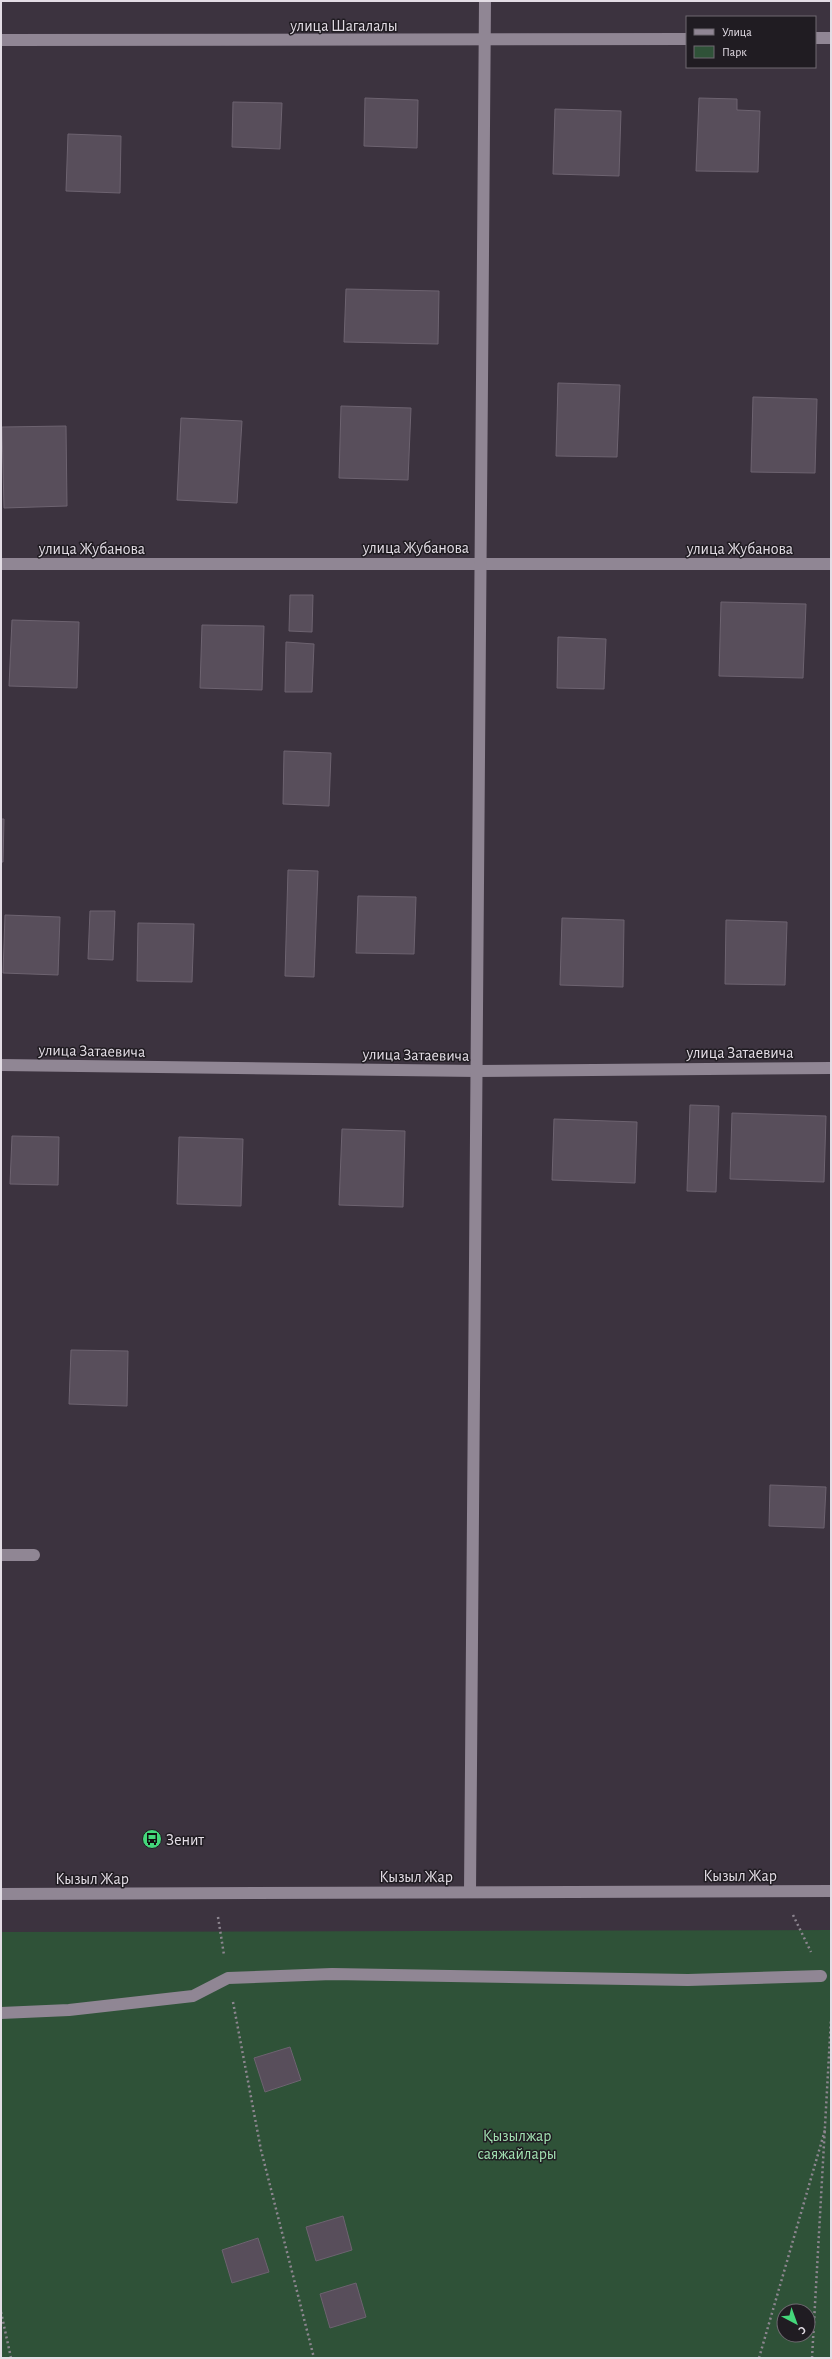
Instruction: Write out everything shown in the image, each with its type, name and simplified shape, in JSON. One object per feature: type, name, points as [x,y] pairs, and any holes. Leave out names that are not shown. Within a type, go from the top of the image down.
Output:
[{"type":"street","points":[[470,1892],[486,41],[485,1]]},
{"type":"street","points":[[816,38],[831,38]]},
{"type":"street","name":"улица Шагалалы","points":[[1,40],[486,41],[686,39]]},
{"type":"street","name":"улица Жубанова","points":[[1,564],[831,564]]},
{"type":"street","name":"улица Затаевича","points":[[1,1065],[477,1071],[831,1068]]},
{"type":"street","points":[[1,1555],[34,1555]]},
{"type":"street","name":"Кызыл Жар","points":[[1,1894],[831,1891]]},
{"type":"street","points":[[1,2013],[69,2010],[193,1996],[228,1978],[332,1974],[688,1980],[821,1976]]},
{"type":"path","points":[[782,1891],[810,1948],[821,1976]]},
{"type":"path","points":[[214,1893],[228,1978],[261,2150],[314,2358]]},
{"type":"path","points":[[812,2358],[831,2019]]},
{"type":"path","points":[[760,2358],[766,2329],[826,2126]]},
{"type":"path","points":[[1,2312],[11,2358]]},
{"type":"green space","name":"Қызылжар саяжайлары","points":[[831,1930],[831,2358],[1,2358],[1,1932]]},
{"type":"building","points":[[365,98],[418,100],[417,148],[364,146]]},
{"type":"building","points":[[699,98],[737,99],[737,110],[760,111],[758,172],[696,171]]},
{"type":"building","points":[[233,102],[282,103],[280,149],[232,147]]},
{"type":"building","points":[[555,109],[621,111],[619,176],[553,174]]},
{"type":"building","points":[[68,134],[121,136],[120,193],[66,191]]},
{"type":"building","points":[[346,289],[439,291],[438,344],[344,342]]},
{"type":"building","points":[[558,383],[620,385],[617,457],[556,456]]},
{"type":"building","points":[[753,397],[817,399],[815,473],[751,472]]},
{"type":"building","points":[[341,406],[411,408],[408,480],[339,478]]},
{"type":"building","points":[[181,418],[242,421],[237,503],[177,500]]},
{"type":"building","points":[[66,426],[67,506],[4,508],[2,427]]},
{"type":"building","points":[[290,595],[313,595],[312,632],[289,631]]},
{"type":"building","points":[[721,602],[806,604],[803,678],[719,676]]},
{"type":"building","points":[[12,620],[79,622],[77,688],[9,686]]},
{"type":"building","points":[[202,625],[264,626],[262,690],[200,688]]},
{"type":"building","points":[[558,637],[606,639],[604,689],[557,688]]},
{"type":"building","points":[[286,642],[314,644],[312,692],[285,692]]},
{"type":"building","points":[[284,751],[331,753],[329,806],[283,804]]},
{"type":"building","points":[[1,819],[4,819],[3,862],[1,862]]},
{"type":"building","points":[[288,870],[318,871],[314,977],[285,976]]},
{"type":"building","points":[[358,896],[416,897],[414,954],[356,953]]},
{"type":"building","points":[[90,911],[115,911],[113,960],[88,959]]},
{"type":"building","points":[[5,915],[60,917],[58,975],[3,973]]},
{"type":"building","points":[[562,918],[624,920],[623,987],[560,985]]},
{"type":"building","points":[[726,920],[787,922],[785,985],[725,984]]},
{"type":"building","points":[[138,923],[194,924],[192,982],[137,981]]},
{"type":"building","points":[[690,1105],[719,1106],[716,1192],[687,1191]]},
{"type":"building","points":[[732,1113],[826,1116],[824,1182],[730,1179]]},
{"type":"building","points":[[554,1119],[637,1122],[635,1183],[552,1180]]},
{"type":"building","points":[[342,1129],[405,1131],[403,1207],[339,1205]]},
{"type":"building","points":[[12,1136],[59,1137],[58,1185],[10,1184]]},
{"type":"building","points":[[179,1137],[243,1139],[241,1206],[177,1204]]},
{"type":"building","points":[[71,1350],[128,1351],[127,1406],[69,1404]]},
{"type":"building","points":[[770,1485],[826,1487],[824,1528],[769,1526]]},
{"type":"building","points":[[290,2047],[301,2080],[265,2092],[254,2058]]},
{"type":"building","points":[[343,2216],[352,2250],[316,2261],[306,2227]]},
{"type":"building","points":[[258,2238],[269,2272],[232,2283],[222,2250]]},
{"type":"building","points":[[356,2283],[366,2317],[330,2328],[320,2294]]},
{"type":"place","name":"Зенит","points":[[152,1839]]}]
